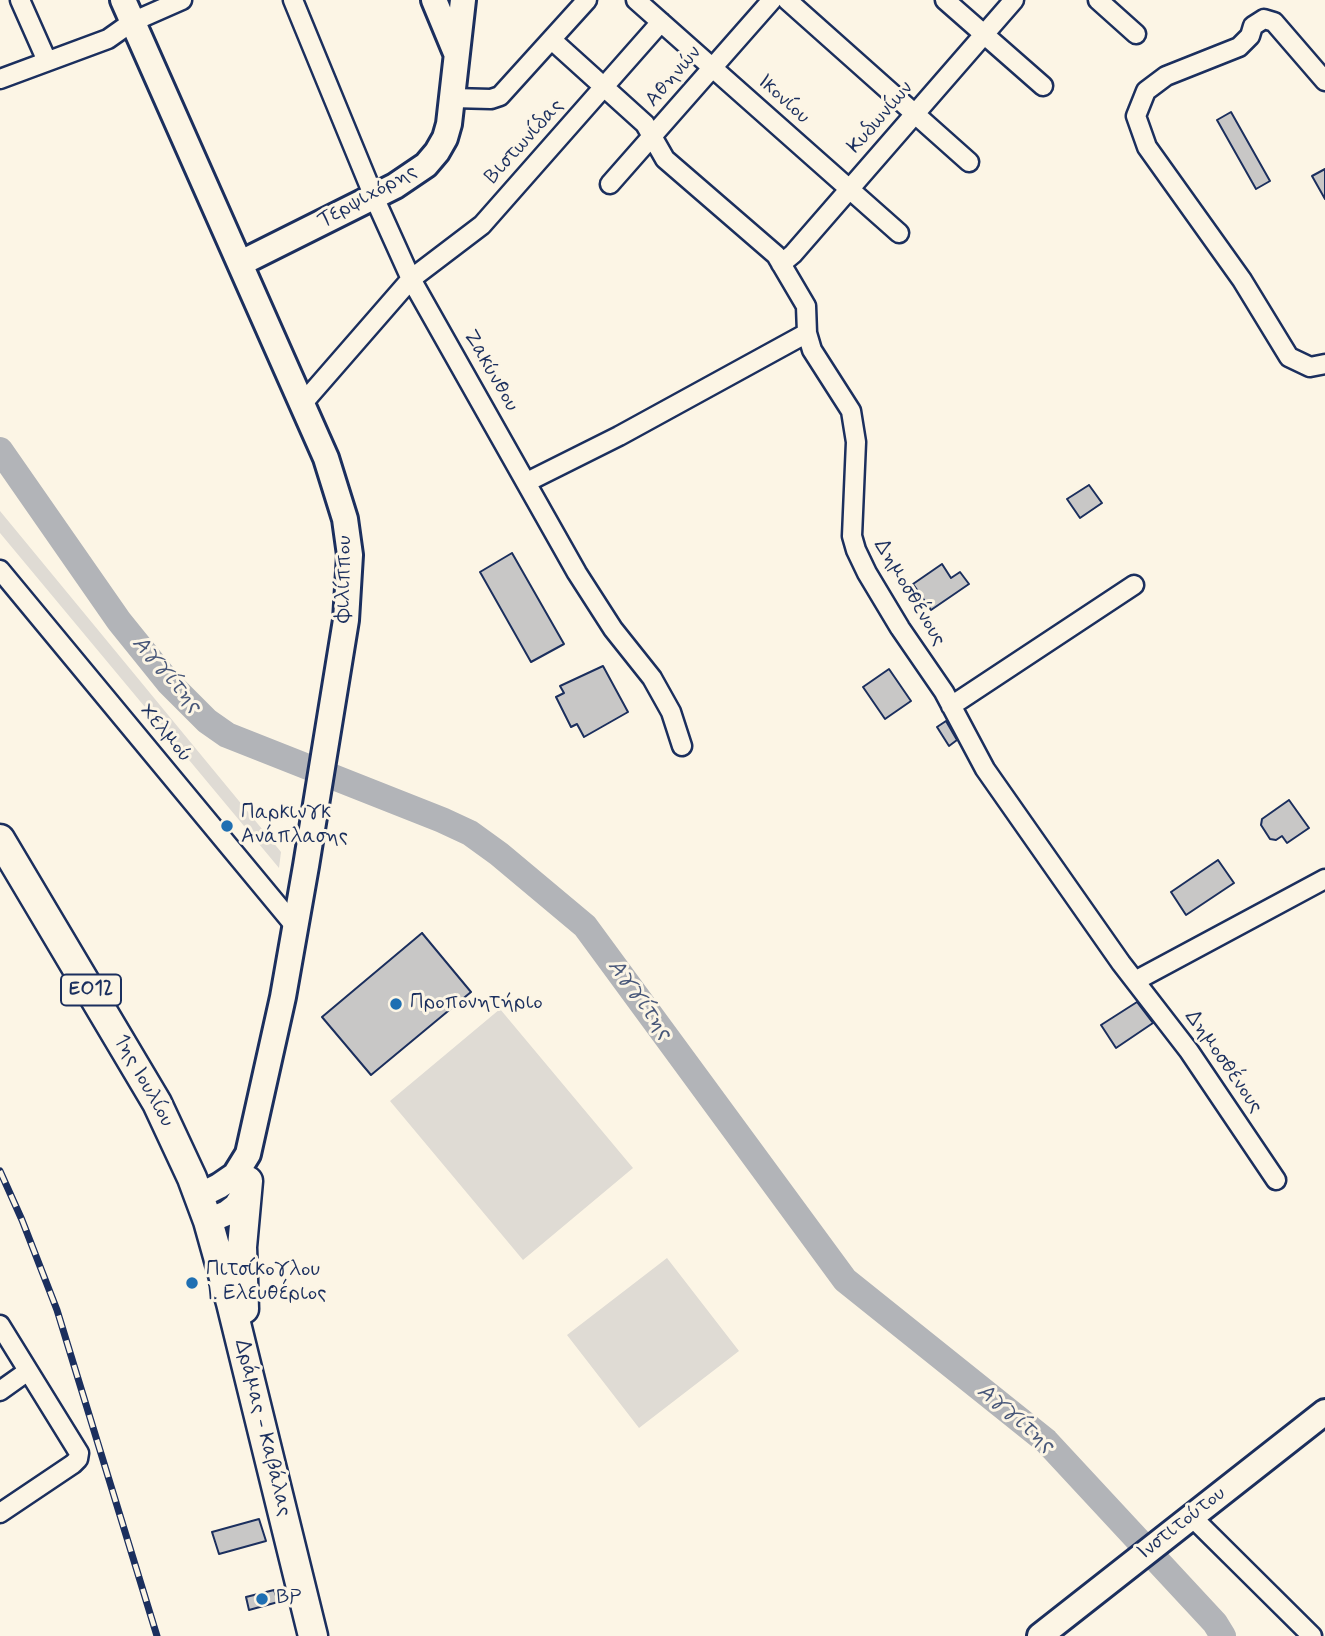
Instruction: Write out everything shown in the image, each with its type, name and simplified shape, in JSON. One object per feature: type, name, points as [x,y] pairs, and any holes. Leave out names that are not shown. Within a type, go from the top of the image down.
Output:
[{"type":"main road","points":[[433,0],[457,53]]},
{"type":"main road","name":"Τερψιχόρης","points":[[241,263],[411,177],[438,152],[447,131],[463,0]]},
{"type":"main road","name":"Φιλίππου","points":[[127,11],[303,403],[341,503],[350,555],[346,620],[326,744],[283,997],[248,1167],[246,1192],[227,1213],[203,1208]]},
{"type":"main road","name":"1ης Ιουλίου","points":[[0,839],[157,1103],[177,1143],[203,1208]]},
{"type":"main road","points":[[246,1364],[242,1247],[248,1167]]},
{"type":"main road","name":"Δράμας - Καβάλας","points":[[203,1208],[246,1364],[313,1636]]},
{"type":"main road","name":"Ινστιτούτου","points":[[1040,1636],[1325,1412]]},
{"type":"street","points":[[20,0],[47,61]]},
{"type":"street","points":[[0,79],[108,39],[127,11],[182,0]]},
{"type":"street","name":"Ζακύνθου","points":[[293,0],[374,197],[411,279],[584,584],[613,629],[652,678],[671,712],[682,747]]},
{"type":"street","points":[[452,97],[491,99],[500,96],[587,0]]},
{"type":"street","name":"Ικονίου","points":[[636,0],[899,233]]},
{"type":"street","name":"Αθηνών","points":[[610,184],[772,0]]},
{"type":"street","points":[[788,0],[969,162]]},
{"type":"street","points":[[945,0],[1043,86]]},
{"type":"street","name":"Κυδωνίων","points":[[781,264],[793,254],[1014,0]]},
{"type":"street","points":[[1098,0],[1136,34]]},
{"type":"street","points":[[1325,81],[1274,22],[1264,19],[1253,26],[1250,36],[1239,47],[1166,76],[1146,90],[1136,116],[1147,147],[1242,280],[1289,357],[1310,367],[1325,364]]},
{"type":"street","name":"Βιστωνίδας","points":[[303,403],[411,279],[482,225],[661,22]]},
{"type":"street","name":"Δημοσθένους","points":[[552,40],[645,124],[665,159],[768,246],[781,264],[806,306],[807,333],[812,350],[846,400],[853,417],[856,451],[852,528],[856,550],[900,628],[951,706],[985,769],[1135,981],[1189,1051],[1276,1180]]},
{"type":"street","points":[[527,482],[619,436],[807,333]]},
{"type":"street","name":"Χελμού","points":[[0,570],[295,926]]},
{"type":"street","points":[[951,706],[1134,585]]},
{"type":"street","points":[[1135,981],[1325,879]]},
{"type":"street","points":[[0,1325],[76,1447],[78,1458],[0,1513]]},
{"type":"street","points":[[0,1391],[28,1371]]},
{"type":"street","points":[[1192,1517],[1312,1636]]},
{"type":"shaded area","points":[[0,511],[281,852],[279,868],[0,533]]},
{"type":"shaded area","points":[[500,1009],[633,1168],[523,1260],[390,1101]]},
{"type":"shaded area","points":[[667,1258],[739,1351],[639,1428],[567,1335]]},
{"type":"building","points":[[1231,112],[1270,181],[1256,189],[1217,120]]},
{"type":"building","points":[[1325,169],[1325,199],[1312,176]]},
{"type":"building","points":[[1089,485],[1102,503],[1080,518],[1067,499]]},
{"type":"building","points":[[512,553],[564,644],[531,662],[480,572]]},
{"type":"building","points":[[942,564],[951,578],[960,572],[969,584],[931,610],[913,584]]},
{"type":"building","points":[[603,666],[628,712],[584,737],[577,724],[571,727],[556,697],[564,693],[560,686]]},
{"type":"building","points":[[889,669],[911,701],[885,719],[863,687]]},
{"type":"building","points":[[946,721],[957,740],[949,746],[937,727]]},
{"type":"building","points":[[1289,800],[1309,828],[1287,843],[1282,836],[1276,840],[1270,839],[1261,825],[1262,819]]},
{"type":"building","points":[[1218,860],[1234,883],[1186,915],[1171,892]]},
{"type":"building","name":"Προπονητήριο","points":[[422,933],[471,992],[371,1075],[322,1017]]},
{"type":"building","points":[[1137,1002],[1153,1023],[1116,1048],[1101,1025]]},
{"type":"building","points":[[259,1519],[266,1541],[219,1554],[212,1532]]},
{"type":"building","name":"BP","points":[[274,1590],[278,1602],[249,1610],[246,1597]]},
{"type":"waterway","name":"Αγγίτης","points":[[0,450],[119,621],[169,683],[207,721],[227,735],[470,833],[585,926],[845,1280],[1046,1441],[1215,1623],[1223,1636]]},
{"type":"railway","points":[[0,1171],[57,1310],[157,1636]]},
{"type":"place","name":"Παρκινγκ Ανάπλασης","points":[[227,826]]},
{"type":"place","name":"Προπονητήριο","points":[[396,1004]]},
{"type":"place","name":"Πιτσίκογλου Ι. Ελευθέριος","points":[[192,1283]]},
{"type":"place","name":"BP","points":[[262,1599]]}]
